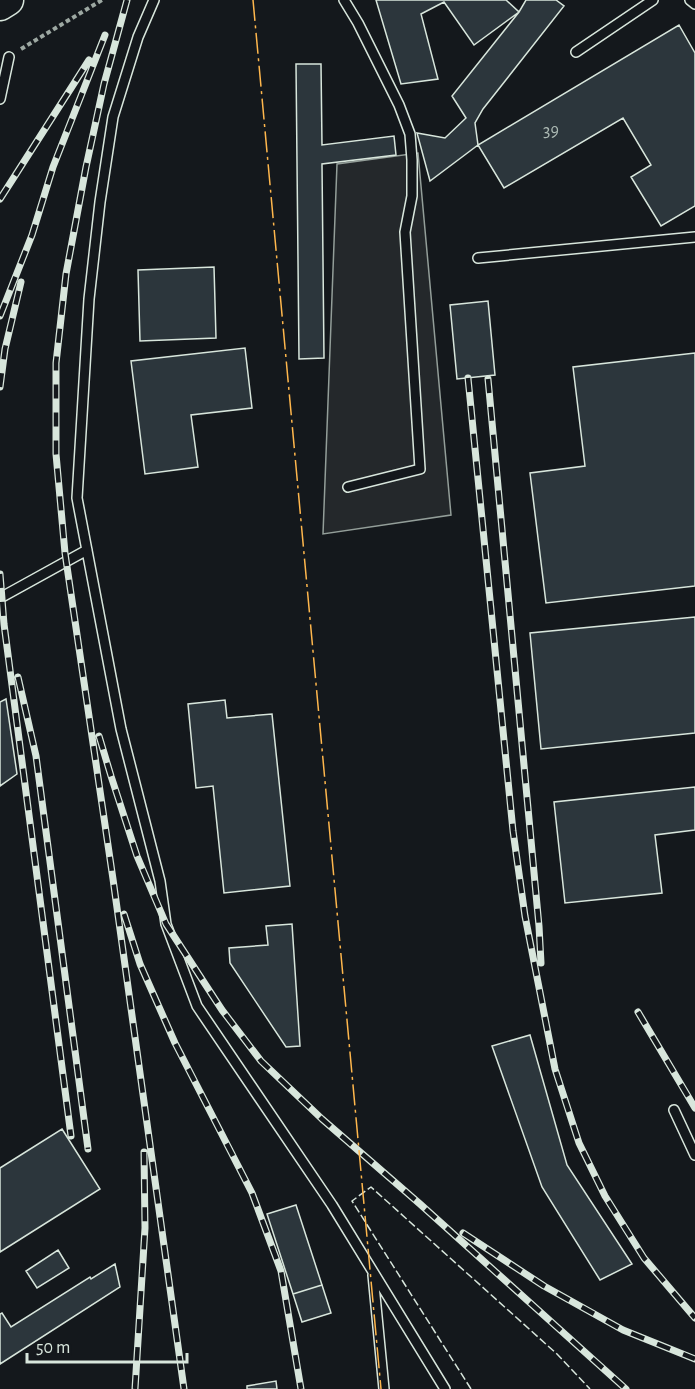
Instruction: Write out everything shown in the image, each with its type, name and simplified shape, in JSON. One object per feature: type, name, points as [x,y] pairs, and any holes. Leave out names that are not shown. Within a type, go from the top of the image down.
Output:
[{"type":"main road","points":[[0,5],[8,0]]},
{"type":"lane","points":[[154,0],[138,37],[113,117],[89,299],[77,498],[121,729],[160,881],[166,924],[197,1006],[332,1204],[445,1389]]},
{"type":"lane","points":[[344,0],[399,105],[410,134],[412,196],[405,232],[420,469],[348,487]]},
{"type":"lane","points":[[576,52],[653,0]]},
{"type":"lane","points":[[690,0],[695,4]]},
{"type":"lane","points":[[0,99],[9,57]]},
{"type":"lane","points":[[478,258],[695,237]]},
{"type":"lane","points":[[0,598],[87,550]]},
{"type":"lane","points":[[674,1110],[695,1155]]},
{"type":"lane","points":[[372,1271],[384,1389]]},
{"type":"path","points":[[9,57],[102,0]]},
{"type":"shaded area","points":[[418,153],[451,515],[323,534],[337,164]]},
{"type":"building","points":[[376,0],[506,0],[519,12],[474,45],[444,2],[421,14],[438,79],[401,84]]},
{"type":"building","points":[[526,0],[556,0],[564,6],[483,109],[475,123],[478,145],[430,181],[417,133],[445,138],[466,118],[452,96]]},
{"type":"building","points":[[679,25],[695,53],[695,206],[661,226],[631,177],[651,165],[623,118],[504,188],[478,145]]},
{"type":"building","points":[[296,64],[321,64],[322,145],[394,136],[396,155],[322,164],[324,358],[299,359]]},
{"type":"building","points":[[214,267],[216,338],[140,341],[138,270]]},
{"type":"building","points":[[488,301],[495,375],[457,379],[450,305]]},
{"type":"building","points":[[245,348],[252,408],[191,415],[198,467],[145,474],[131,361]]},
{"type":"building","points":[[695,353],[695,586],[546,603],[530,473],[585,466],[573,367]]},
{"type":"building","points":[[695,617],[695,733],[541,749],[530,633]]},
{"type":"building","points":[[6,699],[17,774],[0,786],[0,702]]},
{"type":"building","points":[[225,700],[227,718],[272,714],[290,886],[224,893],[213,786],[196,788],[188,704]]},
{"type":"building","points":[[695,787],[695,830],[655,835],[662,893],[565,903],[554,802]]},
{"type":"building","points":[[292,924],[300,1046],[286,1047],[230,963],[229,948],[268,945],[266,926]]},
{"type":"building","points":[[530,1035],[567,1165],[632,1264],[600,1280],[542,1187],[492,1046]]},
{"type":"building","points":[[62,1129],[100,1189],[0,1252],[0,1168]]},
{"type":"building","points":[[296,1205],[322,1285],[293,1294],[267,1214]]},
{"type":"building","points":[[58,1250],[69,1268],[37,1288],[26,1271]]},
{"type":"building","points":[[115,1264],[120,1287],[0,1364],[0,1314],[2,1313],[11,1327],[90,1277],[91,1279]]},
{"type":"building","points":[[322,1285],[331,1313],[302,1322],[293,1294]]},
{"type":"building","points":[[276,1381],[277,1389],[247,1389],[247,1386]]},
{"type":"railway","points":[[127,0],[104,84],[66,274],[56,363],[56,454],[65,553],[184,1389]]},
{"type":"railway","points":[[0,316],[32,235],[53,167],[105,35]]},
{"type":"railway","points":[[0,199],[89,60]]},
{"type":"railway","points":[[0,387],[5,349],[21,282]]},
{"type":"railway","points":[[468,378],[513,831],[525,916],[555,1069],[579,1143],[605,1196],[644,1258],[695,1318]]},
{"type":"railway","points":[[488,379],[541,963]]},
{"type":"railway","points":[[0,574],[4,624],[71,1136]]},
{"type":"railway","points":[[18,677],[36,756],[88,1149]]},
{"type":"railway","points":[[99,736],[137,856],[166,924],[222,1010],[261,1061],[322,1119],[626,1389]]},
{"type":"railway","points":[[124,914],[140,964],[175,1043],[252,1193],[281,1271],[301,1389]]},
{"type":"railway","points":[[638,1012],[695,1108]]},
{"type":"railway","points":[[135,1389],[145,1228],[144,1152]]},
{"type":"railway","points":[[463,1233],[544,1286],[623,1330],[695,1359]]},
{"type":"fence","points":[[471,1389],[352,1201],[371,1187],[557,1354],[590,1389]]},
{"type":"power","points":[[253,0],[381,1389]]}]
